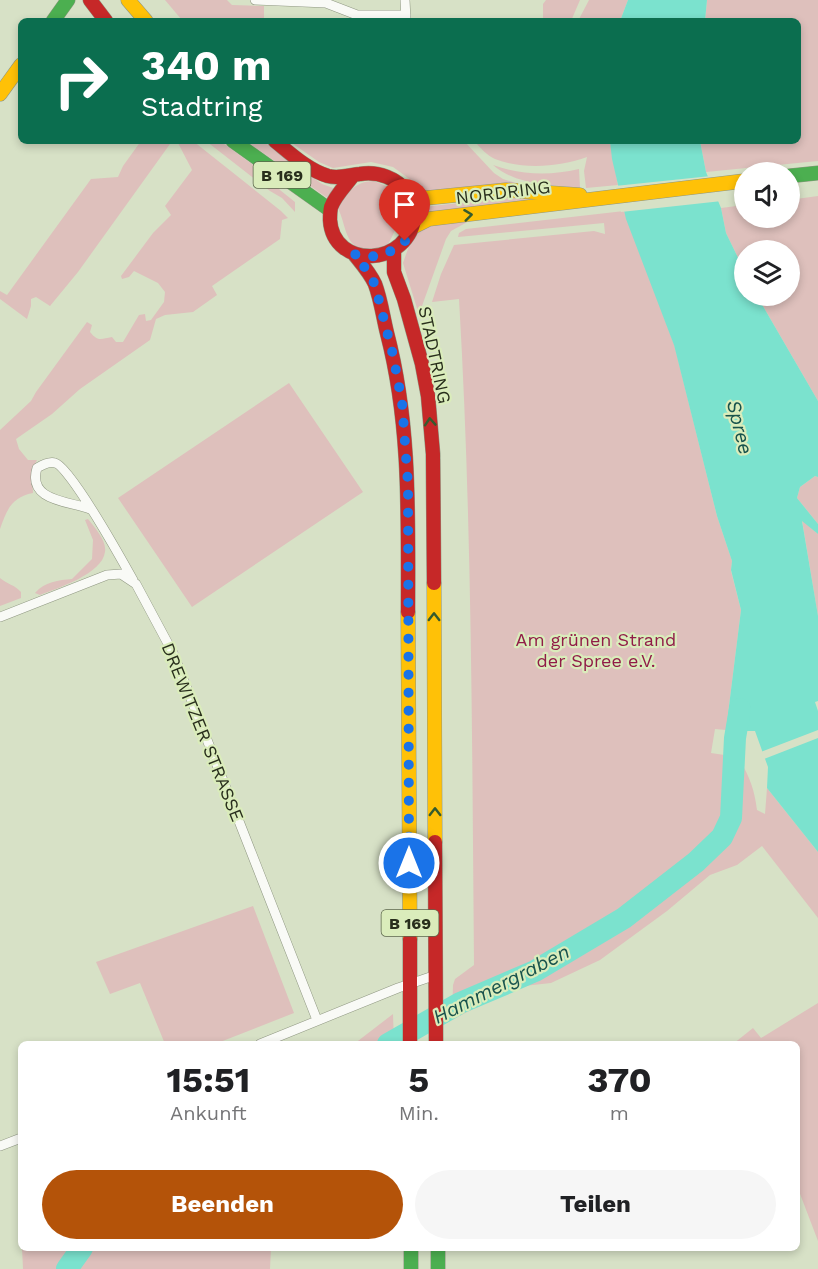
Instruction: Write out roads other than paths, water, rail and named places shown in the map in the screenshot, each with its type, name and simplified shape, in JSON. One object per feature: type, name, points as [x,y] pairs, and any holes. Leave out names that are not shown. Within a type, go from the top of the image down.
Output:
[{"type":"main road","points":[[55,18],[68,0]]},
{"type":"main road","points":[[90,0],[104,18]]},
{"type":"main road","points":[[128,0],[143,18]]},
{"type":"main road","points":[[0,94],[18,69]]},
{"type":"main road","name":"B 169","points":[[237,144],[330,210],[330,222],[334,235],[344,248],[354,254],[375,285],[393,355],[402,402],[408,484],[410,1041]]},
{"type":"main road","name":"B 169","points":[[278,144],[317,171],[334,177],[352,177],[363,173],[379,174],[393,179],[410,195]]},
{"type":"main road","points":[[800,175],[818,173]]},
{"type":"main road","points":[[330,210],[352,177]]},
{"type":"main road","name":"NORDRING","points":[[411,228],[429,219],[559,204],[600,196],[734,182]]},
{"type":"main road","name":"NORDRING","points":[[410,195],[426,198],[506,190],[600,196]]},
{"type":"main road","points":[[354,254],[376,257],[394,251],[405,241],[415,212],[410,195]]},
{"type":"main road","name":"STADTRING","points":[[394,251],[394,272],[404,299],[426,385],[433,454],[436,1041]]},
{"type":"main road","points":[[411,1251],[411,1269]]},
{"type":"main road","points":[[438,1251],[438,1269]]},
{"type":"street","points":[[255,0],[326,3],[357,15],[406,18],[405,0]]},
{"type":"street","name":"DREWITZER STRASSE","points":[[90,509],[43,494],[34,478],[37,468],[55,462],[65,468],[136,584],[173,653],[317,1020]]},
{"type":"street","points":[[0,617],[107,576],[121,574],[136,584]]},
{"type":"street","points":[[267,1041],[410,983],[436,975]]},
{"type":"street","points":[[0,1146],[18,1139]]},
{"type":"water","points":[[628,0],[707,0],[705,18],[621,18]]},
{"type":"water","name":"Spree","points":[[610,144],[701,144],[706,172],[721,208],[726,233],[734,249],[734,306],[763,306],[818,401],[818,477],[815,476],[800,487],[797,498],[818,524],[818,534],[802,521],[818,616],[818,701],[815,702],[818,711],[818,852],[767,788],[768,767],[755,731],[740,731],[740,738],[730,737],[731,730],[726,730],[741,610],[731,570],[732,561],[717,516],[674,345],[626,219]]},
{"type":"waterway","name":"Hammergraben","points":[[393,1041],[460,1003],[535,971],[624,918],[696,862],[722,837],[731,818],[735,738],[740,709]]},
{"type":"waterway","name":"Hammergraben","points":[[67,1269],[80,1251]]},
{"type":"park label","name":"Am grünen Strand der Spree e.V.","points":[[596,649]]}]
